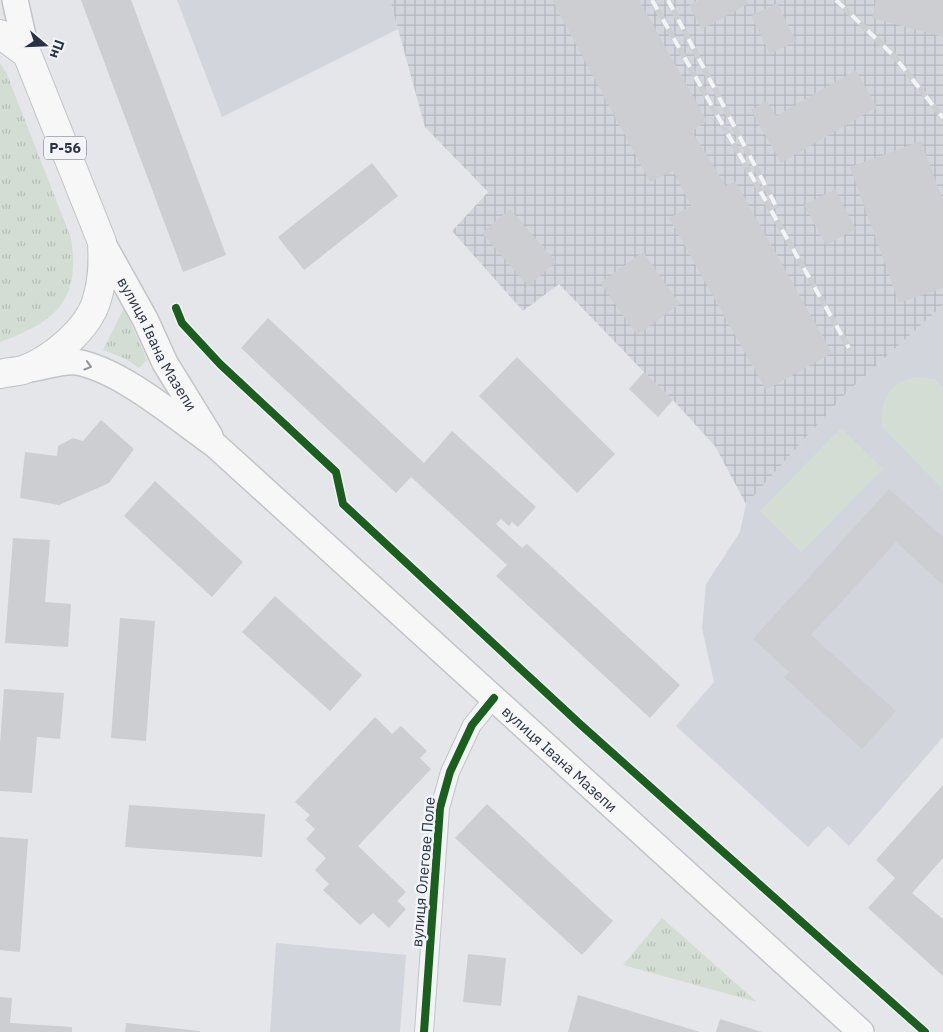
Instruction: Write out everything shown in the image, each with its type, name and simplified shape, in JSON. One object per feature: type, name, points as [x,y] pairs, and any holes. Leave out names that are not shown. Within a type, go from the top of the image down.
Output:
[{"type":"main road","points":[[15,0],[27,54]]},
{"type":"main road","points":[[0,34],[27,54]]},
{"type":"main road","name":"Р-56","points":[[0,386],[12,372],[59,349],[85,323],[97,302],[103,275],[102,242],[27,54]]},
{"type":"main road","name":"вулиця Івана Мазепи","points":[[102,242],[145,319],[165,363],[215,445]]},
{"type":"main road","name":"вулиця Івана Мазепи","points":[[12,372],[75,362],[105,370],[139,391],[215,445],[861,1032]]},
{"type":"street","name":"вулиця Олегове Поле","points":[[424,1032],[440,808],[450,772],[472,724],[494,698]]},
{"type":"shaded area","points":[[177,0],[390,0],[398,29],[222,117]]},
{"type":"shaded area","points":[[390,0],[943,0],[943,305],[845,394],[746,504],[715,446],[673,400],[559,284],[523,311],[452,231],[488,192],[425,127]]},
{"type":"shaded area","points":[[943,305],[943,737],[849,846],[828,826],[808,847],[676,726],[714,682],[702,628],[706,584],[740,532],[746,504],[845,394]]},
{"type":"shaded area","points":[[276,943],[406,955],[400,1032],[270,1032]]},
{"type":"green space","points":[[0,63],[6,72],[71,238],[73,260],[72,278],[60,306],[36,326],[0,342]]},
{"type":"green space","points":[[124,308],[147,360],[139,368],[126,359],[103,350]]},
{"type":"green space","points":[[916,377],[935,379],[943,387],[943,490],[882,427],[884,401],[887,394],[898,384]]},
{"type":"green space","points":[[841,428],[883,469],[801,552],[760,511]]},
{"type":"green space","points":[[662,918],[757,1002],[623,965]]},
{"type":"building","points":[[81,0],[131,0],[226,255],[183,272]]},
{"type":"building","points":[[552,0],[639,0],[707,121],[692,131],[726,186],[735,181],[832,353],[766,390],[669,218],[691,206],[673,171],[650,182]]},
{"type":"building","points":[[699,0],[746,0],[748,4],[702,29],[689,5]]},
{"type":"building","points":[[876,0],[943,0],[943,37],[872,18]]},
{"type":"building","points":[[777,3],[796,41],[770,54],[751,16]]},
{"type":"building","points":[[856,70],[877,107],[781,163],[751,110],[767,101],[776,116]]},
{"type":"building","points":[[921,141],[943,201],[943,288],[899,303],[850,167]]},
{"type":"building","points":[[372,163],[398,196],[304,270],[278,237]]},
{"type":"building","points":[[835,189],[856,229],[826,245],[804,205]]},
{"type":"building","points":[[510,209],[556,262],[528,286],[482,233]]},
{"type":"building","points":[[643,252],[680,304],[637,335],[600,283]]},
{"type":"building","points":[[268,318],[424,463],[452,431],[536,507],[518,527],[512,522],[509,526],[501,519],[496,524],[522,548],[527,544],[680,685],[650,718],[496,576],[507,565],[411,477],[396,493],[241,348]]},
{"type":"building","points":[[517,357],[615,454],[577,493],[479,396]]},
{"type":"building","points":[[644,372],[673,400],[658,417],[629,389]]},
{"type":"building","points":[[101,420],[134,449],[109,483],[59,505],[20,498],[25,452],[57,456],[58,446],[73,438],[83,441]]},
{"type":"building","points":[[155,481],[243,562],[212,597],[124,516]]},
{"type":"building","points":[[889,489],[943,537],[943,585],[896,542],[811,635],[896,711],[862,749],[784,677],[789,672],[753,639]]},
{"type":"building","points":[[13,538],[50,540],[45,602],[71,604],[68,647],[5,643]]},
{"type":"building","points":[[275,596],[362,675],[330,711],[242,632]]},
{"type":"building","points":[[120,618],[155,621],[146,741],[111,738]]},
{"type":"building","points":[[4,689],[64,693],[60,739],[37,737],[32,793],[0,791],[0,744]]},
{"type":"building","points":[[375,717],[392,734],[401,726],[427,751],[420,758],[431,769],[358,846],[406,892],[397,901],[406,909],[389,928],[373,913],[360,925],[323,890],[329,884],[315,870],[326,858],[306,839],[315,829],[305,820],[310,815],[295,802]]},
{"type":"building","points":[[943,785],[943,858],[912,893],[943,919],[943,976],[868,908],[895,878],[876,860]]},
{"type":"building","points":[[487,804],[613,921],[582,955],[455,838]]},
{"type":"building","points":[[129,805],[265,814],[262,857],[125,847]]},
{"type":"building","points":[[0,837],[28,839],[20,952],[0,950]]},
{"type":"building","points":[[468,954],[506,958],[501,1006],[463,1002]]},
{"type":"building","points":[[578,995],[700,1032],[568,1032]]},
{"type":"building","points":[[0,997],[12,998],[10,1023],[72,1027],[72,1032],[0,1032]]},
{"type":"building","points":[[720,1019],[762,1032],[716,1032]]},
{"type":"building","points":[[126,1023],[200,1031],[200,1032],[125,1032]]},
{"type":"railway","points":[[652,0],[849,348]]},
{"type":"railway","points":[[668,0],[776,206]]},
{"type":"railway","points":[[836,0],[894,56],[943,118]]},
{"type":"cycle path","points":[[176,308],[182,323],[220,364],[336,472],[343,504],[581,725],[925,1032]]},
{"type":"cycle path","points":[[424,1032],[440,808],[450,772],[472,725],[494,698]]}]
